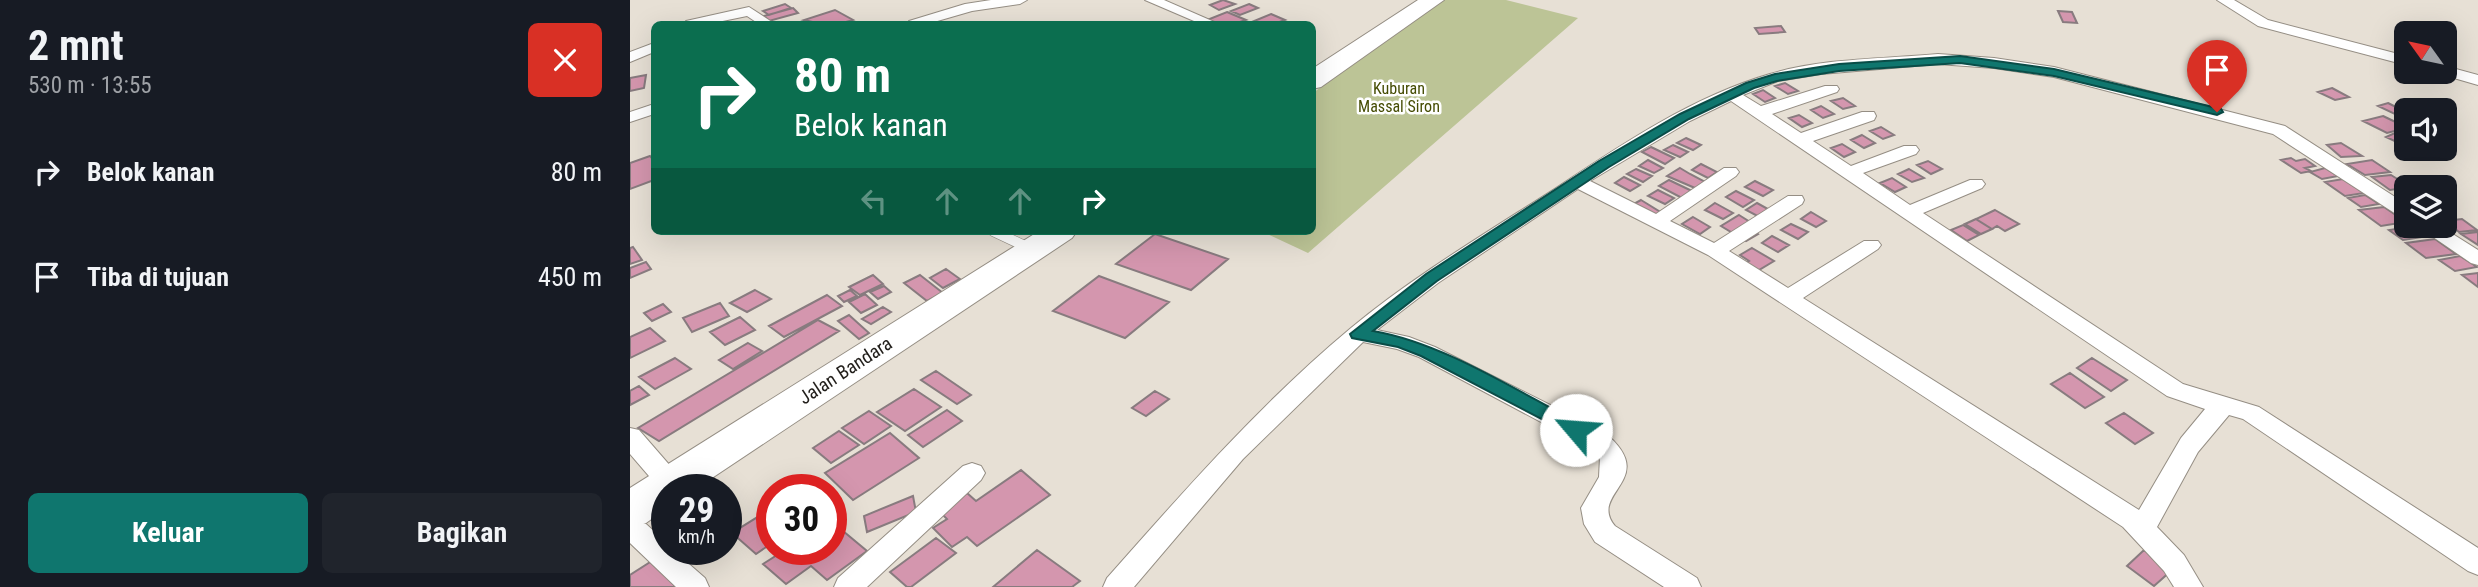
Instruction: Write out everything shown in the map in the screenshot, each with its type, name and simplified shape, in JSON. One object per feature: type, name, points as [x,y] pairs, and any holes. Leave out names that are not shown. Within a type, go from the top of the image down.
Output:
[{"type":"highway","points":[[1316,61],[1411,0]]},
{"type":"highway","points":[[1316,78],[1433,0]]},
{"type":"highway","name":"Jalan Bandara","points":[[712,474],[1083,235]]},
{"type":"highway","name":"Jalan Bandara","points":[[708,474],[1046,240]]},
{"type":"street","points":[[924,21],[970,7],[1020,0]]},
{"type":"street","points":[[1152,0],[1204,21]]},
{"type":"street","points":[[2224,0],[2263,23],[2394,58]]},
{"type":"street","points":[[704,21],[749,11],[764,21]]},
{"type":"street","points":[[630,57],[651,48]]},
{"type":"street","points":[[1116,587],[1234,452],[1358,334],[1431,278],[1577,182],[1684,117],[1762,81],[1802,72],[1924,60],[1983,62],[2054,72],[2212,110],[2279,130],[2394,204]]},
{"type":"street","points":[[2457,74],[2478,80]]},
{"type":"street","points":[[1760,112],[1831,89]]},
{"type":"street","points":[[1731,94],[2175,390],[2200,401],[2226,404],[2251,413],[2478,563]]},
{"type":"street","points":[[630,117],[651,110]]},
{"type":"street","points":[[1801,139],[1868,116]]},
{"type":"street","points":[[1850,172],[1910,150]]},
{"type":"street","points":[[1658,221],[1730,172]]},
{"type":"street","points":[[1577,182],[1715,251],[2132,519],[2174,563],[2189,587]]},
{"type":"street","points":[[1909,212],[1976,184]]},
{"type":"street","points":[[1715,251],[1795,200]]},
{"type":"street","points":[[2446,238],[2478,259]]},
{"type":"street","points":[[1788,298],[1871,245]]},
{"type":"street","points":[[1358,334],[1401,342],[1427,352],[1595,439],[1612,453],[1614,470],[1593,511],[1594,523],[1605,534],[1687,587]]},
{"type":"street","points":[[2142,529],[2189,447],[2216,412],[2226,404]]},
{"type":"street","points":[[630,437],[651,499]]},
{"type":"street","points":[[848,587],[972,473]]},
{"type":"street","points":[[683,565],[695,587]]},
{"type":"lane","points":[[1017,235],[1046,240]]},
{"type":"green space","name":"Kuburan Massal Siron","points":[[1439,0],[1506,0],[1578,18],[1308,253],[1270,235],[1316,235],[1316,91]]},
{"type":"building","points":[[1223,0],[1235,4],[1219,10],[1210,5]]},
{"type":"building","points":[[785,4],[791,8],[769,15],[763,11]]},
{"type":"building","points":[[1249,4],[1258,8],[1240,15],[1231,11]]},
{"type":"building","points":[[793,8],[798,13],[769,21],[764,16]]},
{"type":"building","points":[[835,10],[853,20],[808,21],[804,20]]},
{"type":"building","points":[[2058,11],[2072,12],[2077,23],[2063,22]]},
{"type":"building","points":[[1227,12],[1246,20],[1210,21],[1207,20]]},
{"type":"building","points":[[1271,14],[1285,20],[1282,21],[1254,21]]},
{"type":"building","points":[[1781,26],[1785,32],[1759,34],[1755,28]]},
{"type":"building","points":[[646,75],[644,88],[630,91],[630,78]]},
{"type":"building","points":[[1785,83],[1798,91],[1788,94],[1775,86]]},
{"type":"building","points":[[2332,88],[2349,97],[2335,100],[2318,92]]},
{"type":"building","points":[[1763,90],[1775,98],[1765,102],[1753,94]]},
{"type":"building","points":[[1843,98],[1855,106],[1843,109],[1831,101]]},
{"type":"building","points":[[2388,103],[2394,106],[2394,114],[2378,106]]},
{"type":"building","points":[[1821,106],[1834,114],[1823,118],[1811,110]]},
{"type":"building","points":[[1799,115],[1812,123],[1802,127],[1789,118]]},
{"type":"building","points":[[2383,116],[2394,121],[2394,131],[2387,133],[2363,121]]},
{"type":"building","points":[[1881,127],[1894,135],[1883,139],[1870,131]]},
{"type":"building","points":[[1862,135],[1875,143],[1864,148],[1851,140]]},
{"type":"building","points":[[1686,138],[1701,145],[1693,150],[1677,143]]},
{"type":"building","points":[[2341,143],[2362,156],[2341,157],[2327,145]]},
{"type":"building","points":[[1842,144],[1855,152],[1844,157],[1831,148]]},
{"type":"building","points":[[1673,145],[1688,152],[1680,157],[1664,150]]},
{"type":"building","points":[[1651,147],[1674,158],[1665,164],[1642,152]]},
{"type":"building","points":[[650,156],[651,181],[630,189],[630,163]]},
{"type":"building","points":[[2291,158],[2296,161],[2305,159],[2315,166],[2305,168],[2311,171],[2301,173],[2281,160]]},
{"type":"building","points":[[1648,160],[1663,168],[1654,173],[1639,166]]},
{"type":"building","points":[[2372,160],[2390,172],[2365,175],[2347,164]]},
{"type":"building","points":[[1928,161],[1942,169],[1931,174],[1917,165]]},
{"type":"building","points":[[1701,164],[1717,172],[1708,178],[1692,170]]},
{"type":"building","points":[[1680,168],[1711,185],[1702,191],[1667,176]]},
{"type":"building","points":[[2325,168],[2338,176],[2322,179],[2310,172]]},
{"type":"building","points":[[1636,169],[1652,176],[1643,182],[1627,174]]},
{"type":"building","points":[[1909,169],[1924,178],[1912,182],[1898,174]]},
{"type":"building","points":[[2391,175],[2394,177],[2394,189],[2390,190],[2372,177]]},
{"type":"building","points":[[1624,177],[1640,185],[1630,191],[1615,183]]},
{"type":"building","points":[[1892,178],[1906,187],[1895,192],[1880,183]]},
{"type":"building","points":[[2343,179],[2364,193],[2345,196],[2325,182]]},
{"type":"building","points":[[1669,180],[1692,191],[1682,198],[1659,186]]},
{"type":"building","points":[[1755,181],[1773,190],[1763,196],[1745,187]]},
{"type":"building","points":[[1658,190],[1674,198],[1665,204],[1648,196]]},
{"type":"building","points":[[1736,191],[1754,200],[1743,207],[1726,197]]},
{"type":"building","points":[[2365,195],[2379,204],[2361,207],[2348,198]]},
{"type":"building","points":[[1641,200],[1662,213],[1652,219],[1630,206]]},
{"type":"building","points":[[1715,203],[1733,213],[1723,219],[1705,210]]},
{"type":"building","points":[[1757,203],[1777,214],[1767,221],[1746,210]]},
{"type":"building","points":[[2384,207],[2394,214],[2394,224],[2381,226],[2359,210]]},
{"type":"building","points":[[1995,210],[2019,224],[2005,231],[1997,226],[1992,229],[1976,219]]},
{"type":"building","points":[[1811,212],[1826,221],[1816,227],[1801,219]]},
{"type":"building","points":[[1739,215],[1758,227],[1753,230],[1758,234],[1746,241],[1721,226]]},
{"type":"building","points":[[1693,217],[1710,227],[1700,234],[1682,224]]},
{"type":"building","points":[[1976,219],[1992,229],[1981,234],[1965,224]]},
{"type":"building","points":[[2462,219],[2477,230],[2459,232],[2457,220]]},
{"type":"building","points":[[1791,224],[1808,232],[1798,239],[1781,230]]},
{"type":"building","points":[[1963,225],[1979,235],[1967,241],[1951,230]]},
{"type":"building","points":[[2478,232],[2478,245],[2461,234]]},
{"type":"building","points":[[1154,235],[1228,259],[1191,290],[1116,264]]},
{"type":"building","points":[[1772,236],[1789,245],[1778,252],[1762,243]]},
{"type":"building","points":[[2435,239],[2456,254],[2426,258],[2406,243]]},
{"type":"building","points":[[633,247],[642,260],[630,264],[630,248]]},
{"type":"building","points":[[1752,248],[1774,261],[1754,273],[1742,265],[1749,261],[1740,255]]},
{"type":"building","points":[[2460,256],[2477,267],[2455,271],[2439,260]]},
{"type":"building","points":[[646,262],[651,269],[630,278],[630,268]]},
{"type":"building","points":[[946,269],[960,279],[943,288],[930,278]]},
{"type":"building","points":[[2478,273],[2478,287],[2462,275]]},
{"type":"building","points":[[873,275],[883,284],[860,295],[849,287]]},
{"type":"building","points":[[920,275],[943,293],[927,301],[904,283]]},
{"type":"building","points":[[1099,276],[1169,302],[1125,338],[1053,311]]},
{"type":"building","points":[[884,286],[891,292],[878,299],[870,292]]},
{"type":"building","points":[[755,290],[771,299],[747,312],[730,303]]},
{"type":"building","points":[[850,290],[857,296],[844,302],[838,296]]},
{"type":"building","points":[[865,294],[877,305],[861,313],[849,302]]},
{"type":"building","points":[[827,295],[842,306],[784,337],[769,326]]},
{"type":"building","points":[[720,303],[729,316],[692,332],[683,318]]},
{"type":"building","points":[[663,304],[671,312],[652,321],[644,313]]},
{"type":"building","points":[[883,307],[891,312],[871,324],[862,319]]},
{"type":"building","points":[[849,315],[869,333],[859,339],[838,321]]},
{"type":"building","points":[[740,317],[755,330],[725,345],[710,332]]},
{"type":"building","points":[[818,320],[839,331],[659,441],[638,428]]},
{"type":"building","points":[[650,328],[665,341],[630,358],[630,337]]},
{"type":"building","points":[[748,343],[762,351],[733,369],[719,360]]},
{"type":"building","points":[[675,358],[691,369],[655,389],[639,377]]},
{"type":"building","points":[[2092,358],[2127,380],[2111,391],[2077,368]]},
{"type":"building","points":[[936,371],[971,395],[957,404],[921,380]]},
{"type":"building","points":[[2070,373],[2104,397],[2085,408],[2051,384]]},
{"type":"building","points":[[639,386],[649,395],[630,405],[630,391]]},
{"type":"building","points":[[914,389],[941,407],[905,431],[877,412]]},
{"type":"building","points":[[1155,391],[1169,399],[1146,416],[1132,408]]},
{"type":"building","points":[[947,410],[962,421],[923,447],[908,435]]},
{"type":"building","points":[[869,411],[891,426],[864,444],[842,428]]},
{"type":"building","points":[[2124,413],[2153,433],[2135,444],[2106,423]]},
{"type":"building","points":[[839,431],[859,445],[831,463],[813,448]]},
{"type":"building","points":[[890,433],[919,458],[853,500],[847,494],[847,474],[825,473]]},
{"type":"building","points":[[1021,470],[1050,495],[977,546],[967,537],[952,547],[933,528],[947,519],[939,511],[967,493],[976,501]]},
{"type":"building","points":[[913,496],[916,512],[867,532],[864,516]]},
{"type":"building","points":[[756,518],[756,554],[742,542],[742,527]]},
{"type":"building","points":[[847,534],[867,551],[827,580],[811,566],[786,584],[764,565],[847,565]]},
{"type":"building","points":[[936,538],[956,553],[911,587],[907,587],[890,572]]},
{"type":"building","points":[[1037,550],[1080,581],[1072,587],[993,587]]},
{"type":"building","points":[[2144,550],[2172,570],[2154,586],[2127,566]]},
{"type":"building","points":[[651,562],[651,565],[665,565],[683,587],[630,587],[630,575]]},
{"type":"route","points":[[1576,430],[1427,352],[1401,342],[1358,334],[1431,278],[1604,164],[1684,117],[1775,77],[1839,67],[1960,60],[2054,72],[2217,112]]}]
